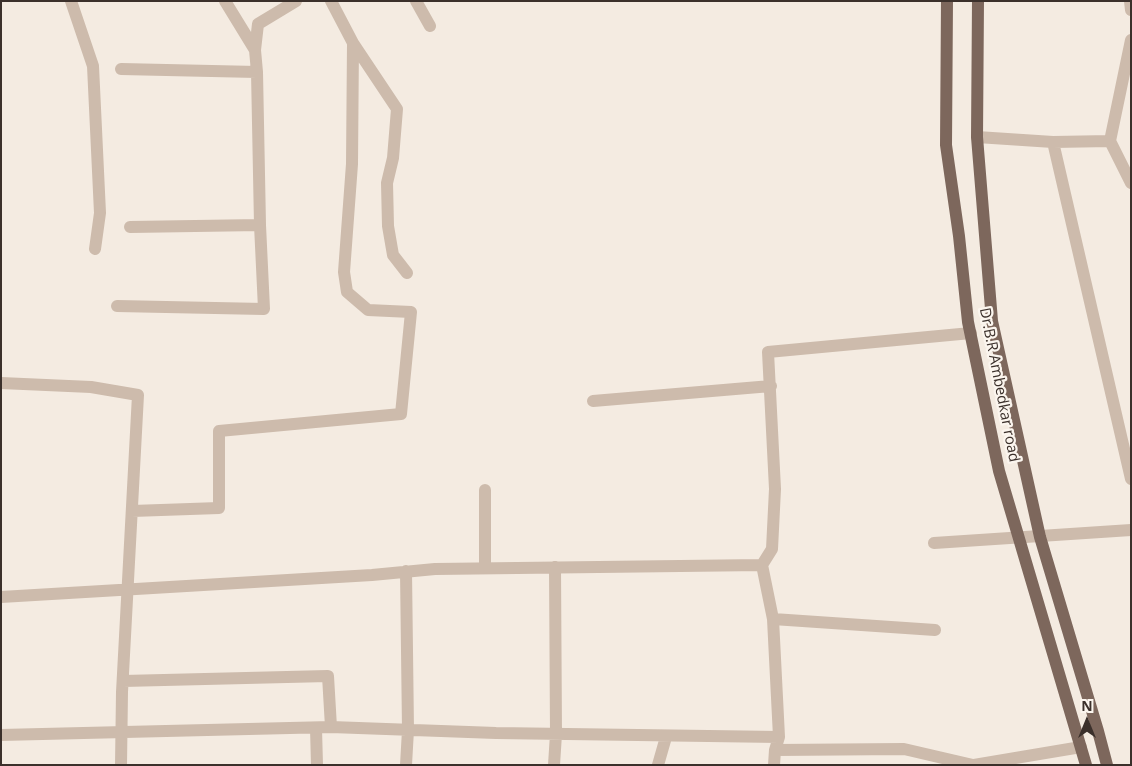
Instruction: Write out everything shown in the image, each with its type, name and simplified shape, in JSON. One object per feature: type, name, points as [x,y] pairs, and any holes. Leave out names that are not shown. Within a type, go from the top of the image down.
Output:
[{"type":"main road","name":"Dr.B.R Ambedkar road","points":[[947,1],[946,146],[970,333],[999,471],[1086,765]]},
{"type":"main road","name":"Dr.B.R Ambedkar road","points":[[978,1],[977,138],[992,321],[1040,537],[1107,765]]},
{"type":"street","points":[[71,1],[92,66],[100,213],[95,248]]},
{"type":"street","points":[[225,1],[256,50]]},
{"type":"street","points":[[117,306],[264,309],[256,50],[258,24],[296,1]]},
{"type":"street","points":[[331,1],[353,43],[397,109],[393,158],[387,183],[388,226],[393,255],[407,273]]},
{"type":"street","points":[[416,1],[430,26]]},
{"type":"street","points":[[1130,1],[1131,10]]},
{"type":"street","points":[[1131,40],[1110,141],[1131,183]]},
{"type":"street","points":[[132,510],[219,508],[219,431],[401,414],[411,312],[368,310],[347,292],[344,272],[352,164],[353,43]]},
{"type":"street","points":[[121,69],[257,72]]},
{"type":"street","points":[[977,138],[1053,142],[1110,141]]},
{"type":"street","points":[[1053,142],[1131,480]]},
{"type":"street","points":[[130,227],[260,225]]},
{"type":"street","points":[[774,765],[775,750],[779,737],[773,619],[762,566],[772,549],[775,497],[768,352],[970,333]]},
{"type":"street","points":[[1,383],[91,387],[138,394],[123,681],[121,765]]},
{"type":"street","points":[[593,401],[771,386]]},
{"type":"street","points":[[484,490],[484,568]]},
{"type":"street","points":[[934,543],[1131,530]]},
{"type":"street","points":[[1,597],[435,568],[762,566]]},
{"type":"street","points":[[554,765],[556,734],[555,567]]},
{"type":"street","points":[[406,571],[408,730],[406,765]]},
{"type":"street","points":[[773,619],[935,630]]},
{"type":"street","points":[[123,681],[328,676],[331,728]]},
{"type":"street","points":[[316,728],[317,765]]},
{"type":"street","points":[[1,735],[331,728],[666,737],[779,737]]},
{"type":"street","points":[[658,765],[666,737]]},
{"type":"street","points":[[775,750],[904,749],[973,765],[1082,747]]}]
